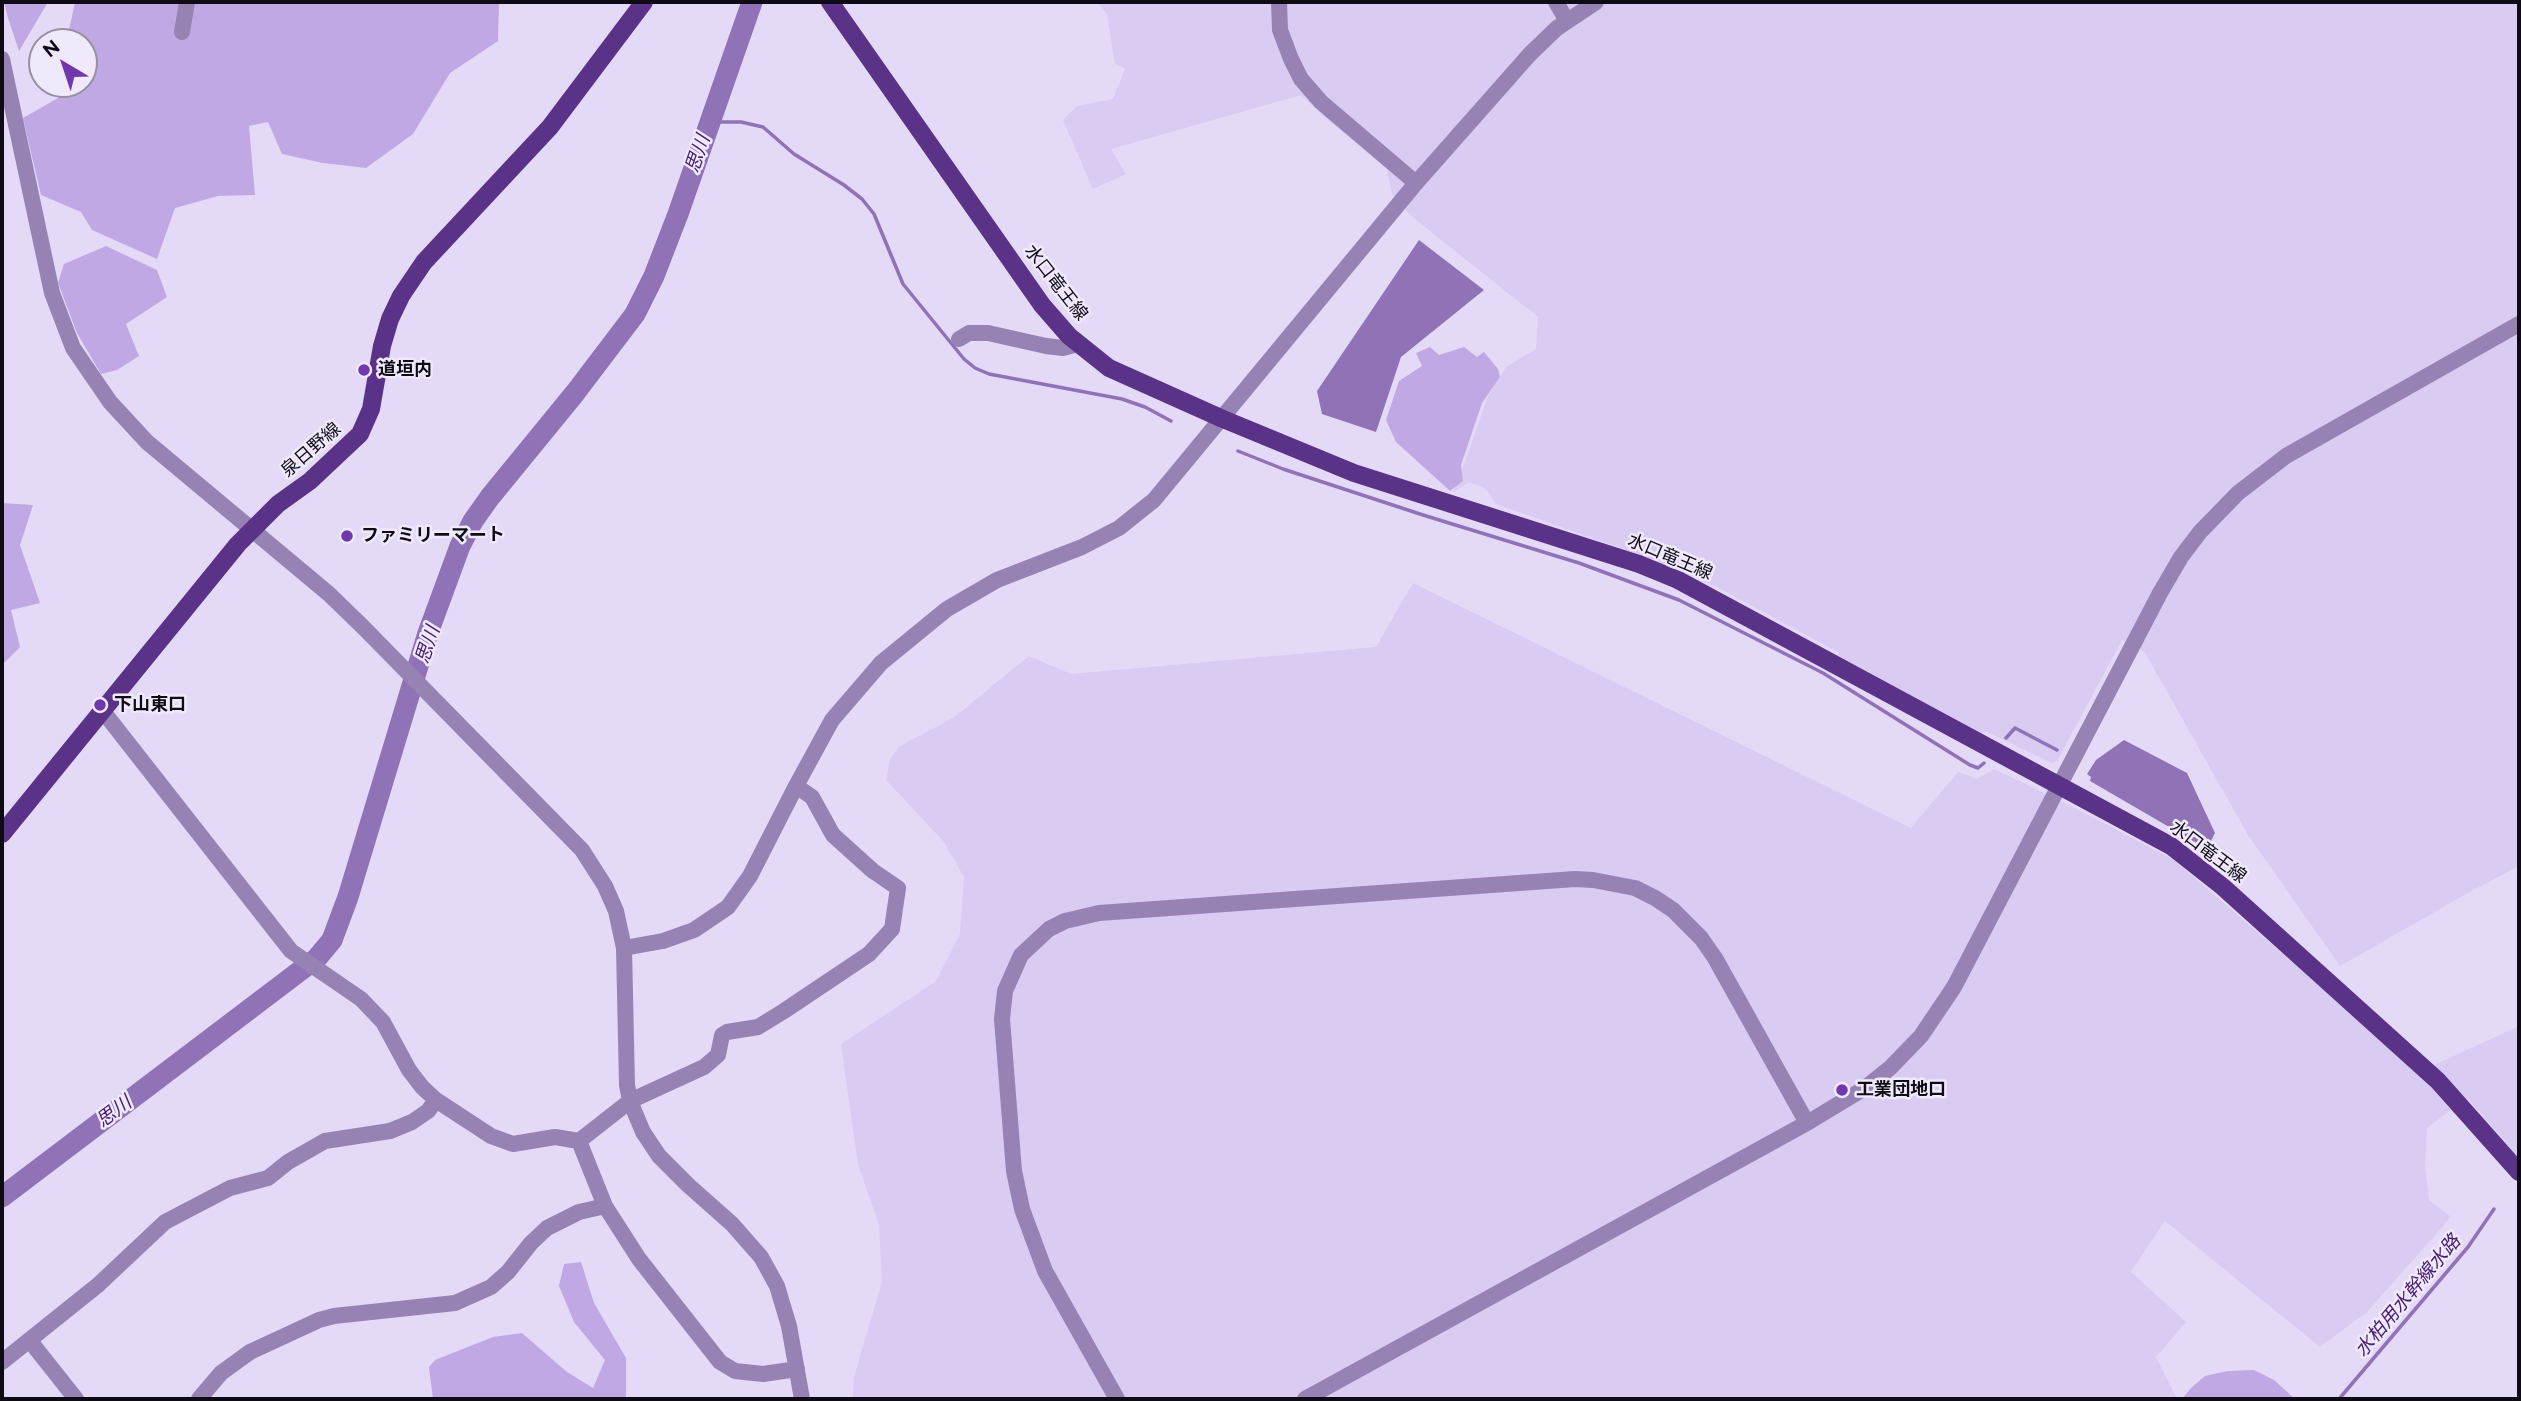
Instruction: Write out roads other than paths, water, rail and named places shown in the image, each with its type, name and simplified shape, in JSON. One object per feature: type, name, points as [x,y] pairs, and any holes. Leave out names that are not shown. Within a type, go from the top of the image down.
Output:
[{"type":"main road","name":"泉日野線","points":[[2,834],[186,605],[252,529],[278,504],[343,452],[360,434],[371,409],[382,346],[390,319],[401,296],[424,262],[550,127],[644,2]]},
{"type":"main road","name":"水口竜王線","points":[[830,2],[1042,305],[1077,344],[1109,368],[1354,473],[1639,564],[1678,580],[2172,846],[2223,887],[2438,1081],[2519,1172]]},
{"type":"street","points":[[182,32],[187,2]]},
{"type":"street","points":[[1279,2],[1280,30],[1301,79],[1321,102],[1416,183]]},
{"type":"street","points":[[1556,2],[1567,21]]},
{"type":"street","points":[[624,948],[663,941],[694,930],[728,907],[750,876],[832,720],[881,663],[947,609],[997,580],[1082,547],[1119,528],[1154,500],[1416,183],[1530,54],[1567,21],[1596,2]]},
{"type":"street","points":[[2,59],[52,293],[73,348],[110,402],[146,442],[329,593],[582,850],[606,886],[617,911],[624,948],[627,1085],[630,1101],[643,1132],[659,1156],[732,1224],[761,1257],[777,1286],[789,1326],[802,1399]]},
{"type":"street","points":[[1306,1399],[1807,1123],[1865,1088],[1890,1068],[1937,1015],[1972,955],[2167,581],[2187,549],[2224,506],[2250,482],[2286,456],[2519,324]]},
{"type":"street","points":[[959,339],[969,332],[988,333],[1063,348],[1077,344]]},
{"type":"street","points":[[102,710],[298,958],[361,999],[383,1022],[409,1070],[436,1100],[491,1136],[513,1144],[555,1137],[579,1141],[630,1101],[704,1067],[718,1055],[722,1035],[758,1027],[784,1011],[869,954],[892,929],[898,888],[873,871],[833,835],[812,797],[796,786]]},
{"type":"street","points":[[1116,1399],[1045,1271],[1032,1239],[1017,1183],[1011,1145],[1002,1019],[1005,991],[1021,955],[1049,929],[1065,920],[1099,913],[1575,879],[1634,888],[1674,910],[1701,938],[1715,958],[1807,1123]]},
{"type":"street","points":[[2,1362],[98,1285],[165,1222],[184,1210],[230,1188],[268,1178],[288,1162],[325,1141],[390,1131],[412,1122],[428,1111],[436,1100]]},
{"type":"street","points":[[579,1141],[605,1206],[639,1259],[720,1362],[735,1371],[763,1374],[797,1369]]},
{"type":"street","points":[[200,1399],[221,1373],[250,1352],[319,1320],[455,1303],[491,1287],[547,1228],[579,1212],[605,1206]]},
{"type":"street","points":[[30,1340],[76,1399]]},
{"type":"waterway","name":"思川","points":[[2,1197],[317,958],[332,940],[348,897],[428,633],[460,546],[490,497],[635,314],[654,276],[678,214],[752,2]]},
{"type":"waterway","points":[[705,131],[720,122],[741,122],[763,127],[794,154],[862,199],[874,214],[903,284],[964,359],[975,368],[989,374],[1122,399],[1145,407],[1171,421]]},
{"type":"waterway","points":[[1238,451],[1283,469],[1423,515],[1579,563],[1679,600],[1823,673],[1970,765],[1978,768],[1984,763]]},
{"type":"waterway","points":[[2006,738],[2015,728],[2057,750]]},
{"type":"waterway","name":"水柏用水幹線水路","points":[[2339,1399],[2468,1247],[2494,1209]]},
{"type":"place","name":"道垣内","points":[[364,370]]},
{"type":"place","name":"ファミリーマート","points":[[347,536]]},
{"type":"place","name":"下山東口","points":[[100,705]]},
{"type":"place","name":"工業団地口","points":[[1842,1090]]}]
